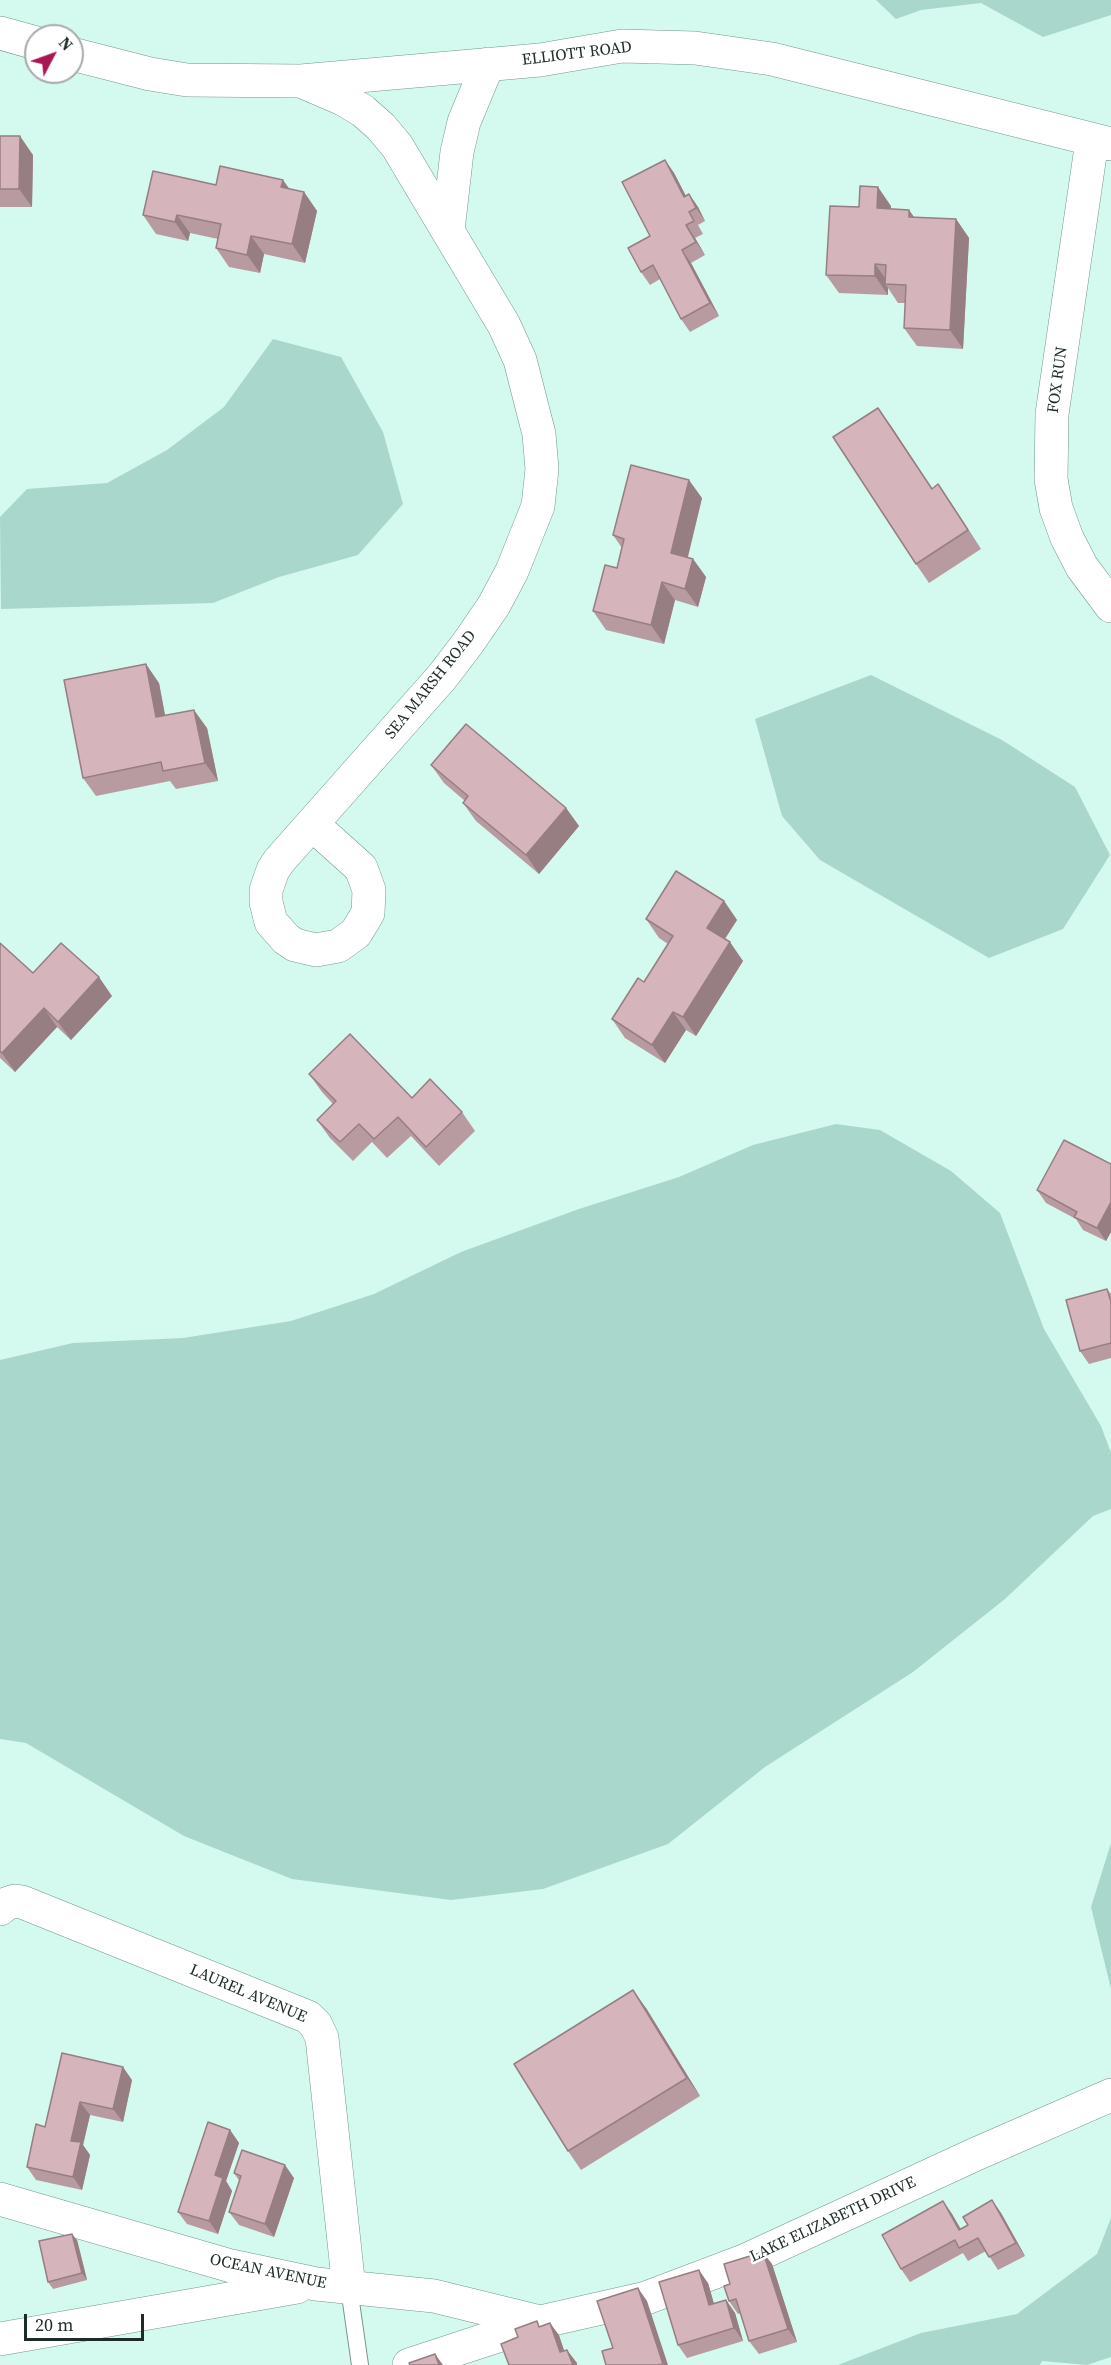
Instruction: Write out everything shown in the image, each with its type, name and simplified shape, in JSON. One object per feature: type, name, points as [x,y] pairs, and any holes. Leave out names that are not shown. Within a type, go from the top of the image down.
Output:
[{"type":"street","points":[[0,33],[24,40]]},
{"type":"street","name":"ELLIOTT ROAD","points":[[84,57],[150,75],[187,80],[301,81],[540,60],[622,46],[659,46],[730,52],[772,59],[1102,143]]},
{"type":"street","points":[[448,230],[457,152],[464,122],[488,64]]},
{"type":"street","name":"SEA MARSH ROAD","points":[[301,81],[343,99],[363,111],[397,146],[504,325],[520,360],[539,434],[542,469],[538,506],[512,571],[494,605],[442,677],[312,824]]},
{"type":"street","name":"FOX RUN","points":[[1102,143],[1052,414],[1051,479],[1056,508],[1067,538],[1082,567],[1111,606]]},
{"type":"street","name":"LAUREL AVENUE","points":[[0,1910],[6,1904],[15,1901],[22,1902],[308,2017],[316,2025],[322,2038],[349,2288]]},
{"type":"street","name":"LAKE ELIZABETH DRIVE","points":[[409,2365],[540,2322],[646,2298],[744,2261],[1111,2095]]},
{"type":"street","name":"OCEAN AVENUE","points":[[0,2199],[231,2266],[315,2284],[434,2296],[540,2322]]},
{"type":"street","points":[[0,2339],[315,2284]]},
{"type":"lane","points":[[349,2288],[360,2365]]},
{"type":"green space","points":[[876,0],[1111,0],[1111,15],[1043,37],[981,3],[921,10],[896,19]]},
{"type":"green space","points":[[273,339],[341,357],[383,432],[403,504],[358,555],[279,577],[213,603],[1,609],[0,517],[27,489],[107,483],[167,450],[224,407]]},
{"type":"green space","points":[[871,675],[1002,740],[1075,787],[1110,855],[1063,929],[989,958],[820,860],[782,816],[755,719]]},
{"type":"green space","points":[[836,1124],[880,1130],[951,1171],[1000,1213],[1044,1329],[1101,1426],[1111,1453],[1111,1509],[1093,1516],[1005,1599],[913,1672],[765,1767],[668,1844],[543,1889],[451,1900],[292,1879],[184,1836],[26,1743],[0,1739],[0,1360],[73,1343],[183,1338],[291,1321],[374,1294],[461,1252],[579,1209],[679,1177],[753,1145]]},
{"type":"green space","points":[[1111,1843],[1111,1989],[1091,1907]]},
{"type":"green space","points":[[1111,2218],[1111,2357],[1087,2365],[1042,2361],[1040,2365],[838,2365],[921,2333],[1017,2314],[1097,2254]]},
{"type":"building","points":[[0,136],[20,136],[19,189],[0,189]]},
{"type":"building","points":[[665,160],[684,197],[689,194],[696,208],[689,212],[694,221],[686,225],[696,242],[682,250],[710,303],[681,319],[653,265],[641,272],[628,248],[650,236],[622,182]]},
{"type":"building","points":[[220,166],[283,180],[281,187],[304,192],[292,244],[251,236],[247,255],[216,248],[221,224],[177,215],[175,222],[143,215],[153,171],[216,185]]},
{"type":"building","points":[[860,186],[878,187],[877,208],[909,210],[909,217],[956,219],[950,330],[904,328],[906,285],[885,284],[886,265],[875,264],[875,276],[826,275],[830,206],[859,207]]},
{"type":"building","points":[[878,408],[932,489],[938,484],[968,530],[916,564],[833,437]]},
{"type":"building","points":[[631,465],[689,480],[671,553],[693,559],[685,589],[662,582],[651,625],[593,611],[605,565],[617,568],[624,539],[613,535]]},
{"type":"building","points":[[146,664],[156,717],[194,710],[205,763],[163,771],[161,762],[83,778],[64,680]]},
{"type":"building","points":[[466,724],[566,808],[526,855],[463,803],[468,796],[431,765]]},
{"type":"building","points":[[676,871],[724,901],[707,928],[730,942],[683,1017],[673,1012],[652,1045],[612,1019],[638,978],[644,982],[673,936],[646,919]]},
{"type":"building","points":[[0,943],[33,973],[61,943],[99,977],[58,1022],[44,1008],[2,1053],[0,1051]]},
{"type":"building","points":[[350,1034],[412,1098],[430,1079],[462,1112],[426,1147],[398,1117],[374,1139],[359,1124],[340,1142],[317,1120],[336,1101],[309,1074]]},
{"type":"building","points":[[1064,1140],[1111,1164],[1111,1202],[1097,1228],[1074,1217],[1077,1212],[1037,1190]]},
{"type":"building","points":[[1107,1289],[1111,1302],[1111,1343],[1080,1351],[1066,1300]]},
{"type":"building","points":[[633,1990],[687,2078],[568,2151],[514,2064]]},
{"type":"building","points":[[62,2053],[123,2067],[113,2109],[80,2102],[71,2141],[81,2142],[73,2177],[27,2167],[36,2124],[45,2127]]},
{"type":"building","points":[[208,2122],[230,2130],[215,2175],[223,2178],[209,2221],[178,2212]]},
{"type":"building","points":[[242,2150],[285,2165],[265,2224],[229,2212],[241,2176],[234,2173]]},
{"type":"building","points":[[992,2200],[1016,2243],[989,2257],[978,2238],[959,2248],[955,2240],[901,2269],[882,2235],[943,2201],[959,2230],[968,2225],[963,2217]]},
{"type":"building","points":[[72,2234],[82,2273],[48,2282],[39,2241]]},
{"type":"building","points":[[763,2252],[788,2329],[749,2341],[736,2299],[729,2301],[724,2286],[730,2284],[724,2264]]},
{"type":"building","points":[[699,2270],[709,2305],[726,2300],[734,2328],[678,2345],[659,2282]]},
{"type":"building","points":[[638,2288],[663,2364],[606,2365],[602,2351],[613,2348],[597,2301]]},
{"type":"building","points":[[537,2321],[539,2327],[550,2323],[560,2352],[567,2350],[573,2365],[509,2365],[501,2344],[518,2337],[515,2329]]},
{"type":"building","points":[[435,2354],[439,2365],[410,2365],[409,2363]]}]
